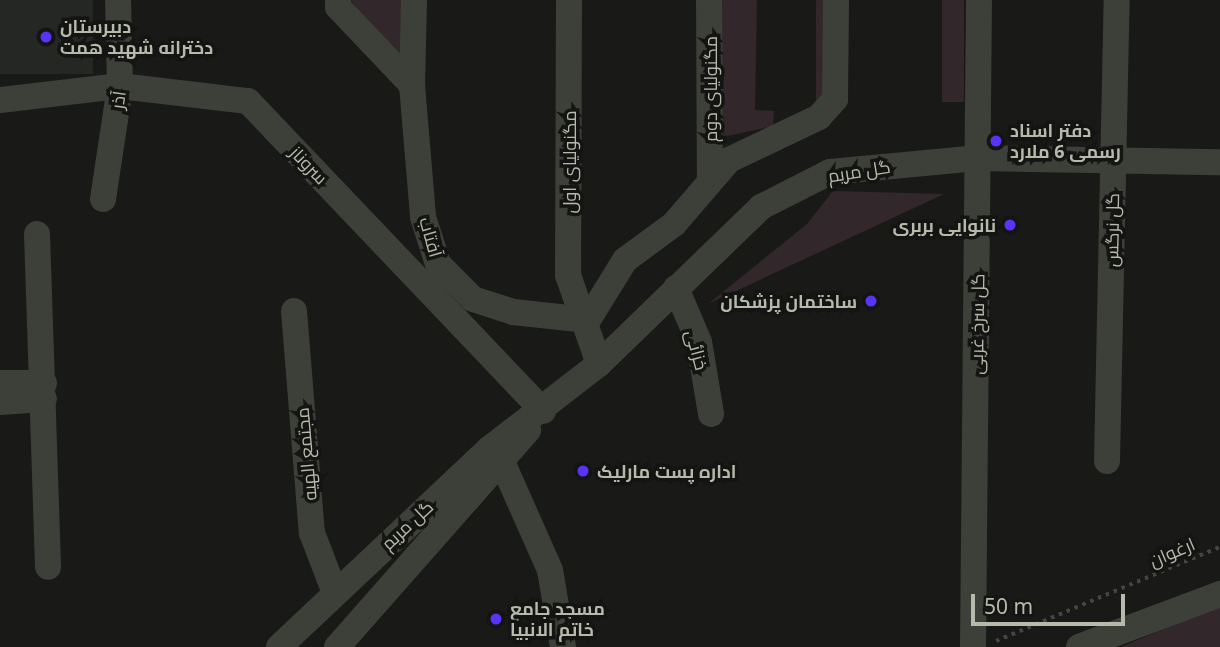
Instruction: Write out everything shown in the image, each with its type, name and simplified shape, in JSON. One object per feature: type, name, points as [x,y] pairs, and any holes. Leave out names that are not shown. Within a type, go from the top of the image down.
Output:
[{"type":"street","name":"آذر","points":[[103,199],[120,86],[118,0]]},
{"type":"street","points":[[338,0],[338,7],[412,85]]},
{"type":"street","name":"آفتاب","points":[[414,0],[412,85],[423,217],[438,264],[473,299],[513,312],[588,320]]},
{"type":"street","name":"مگنولیای اول","points":[[569,0],[568,275],[588,320],[599,364]]},
{"type":"street","name":"مگنولیای دوم","points":[[709,0],[710,178]]},
{"type":"street","points":[[588,320],[625,260],[674,224],[710,178],[751,146],[819,117],[835,99],[836,0]]},
{"type":"street","name":"گل سرخ غربی","points":[[979,0],[983,644]]},
{"type":"street","name":"گل نرگس","points":[[1107,461],[1117,0]]},
{"type":"street","name":"سروناز","points":[[0,100],[120,86],[248,101],[543,411]]},
{"type":"street","name":"گل مریم","points":[[279,647],[489,449],[543,411],[599,364],[761,207],[830,172],[979,158],[1114,163],[1220,162]]},
{"type":"street","points":[[37,234],[48,567]]},
{"type":"street","name":"خزائی","points":[[676,288],[698,342],[711,414]]},
{"type":"street","name":"مجتمع الهیه","points":[[294,311],[312,533],[335,593]]},
{"type":"street","points":[[0,383],[44,391]]},
{"type":"street","points":[[0,402],[44,391]]},
{"type":"street","name":"گل مریم","points":[[337,647],[503,464],[543,411]]},
{"type":"street","points":[[503,464],[550,570],[563,647]]},
{"type":"street","points":[[1079,647],[1220,594]]},
{"type":"path","name":"ارغوان","points":[[983,644],[1220,547]]},
{"type":"shaded area","name":"دبیرستان دخترانه شهید همت","points":[[0,0],[93,0],[93,74],[0,74]]},
{"type":"shaded area","points":[[351,0],[403,0],[402,55],[391,55]]},
{"type":"shaded area","points":[[722,0],[757,0],[755,110],[774,111],[773,126],[719,138]]},
{"type":"shaded area","points":[[816,0],[826,0],[826,101],[816,101]]},
{"type":"shaded area","points":[[942,0],[964,0],[964,102],[942,102]]},
{"type":"shaded area","points":[[833,191],[944,194],[708,304],[807,224]]},
{"type":"shaded area","points":[[1220,605],[1220,647],[1121,647],[1178,623]]},
{"type":"place","name":"دبیرستان دخترانه شهید همت","points":[[46,37]]},
{"type":"place","name":"دفتر اسناد رسمی 6 ملارد","points":[[996,141]]},
{"type":"place","name":"نانوایی بربری","points":[[1010,225]]},
{"type":"place","name":"ساختمان پزشکان","points":[[871,301]]},
{"type":"place","name":"اداره پست مارلیک","points":[[583,471]]},
{"type":"place","name":"مسجد جامع خاتم الانبیا","points":[[496,619]]}]
